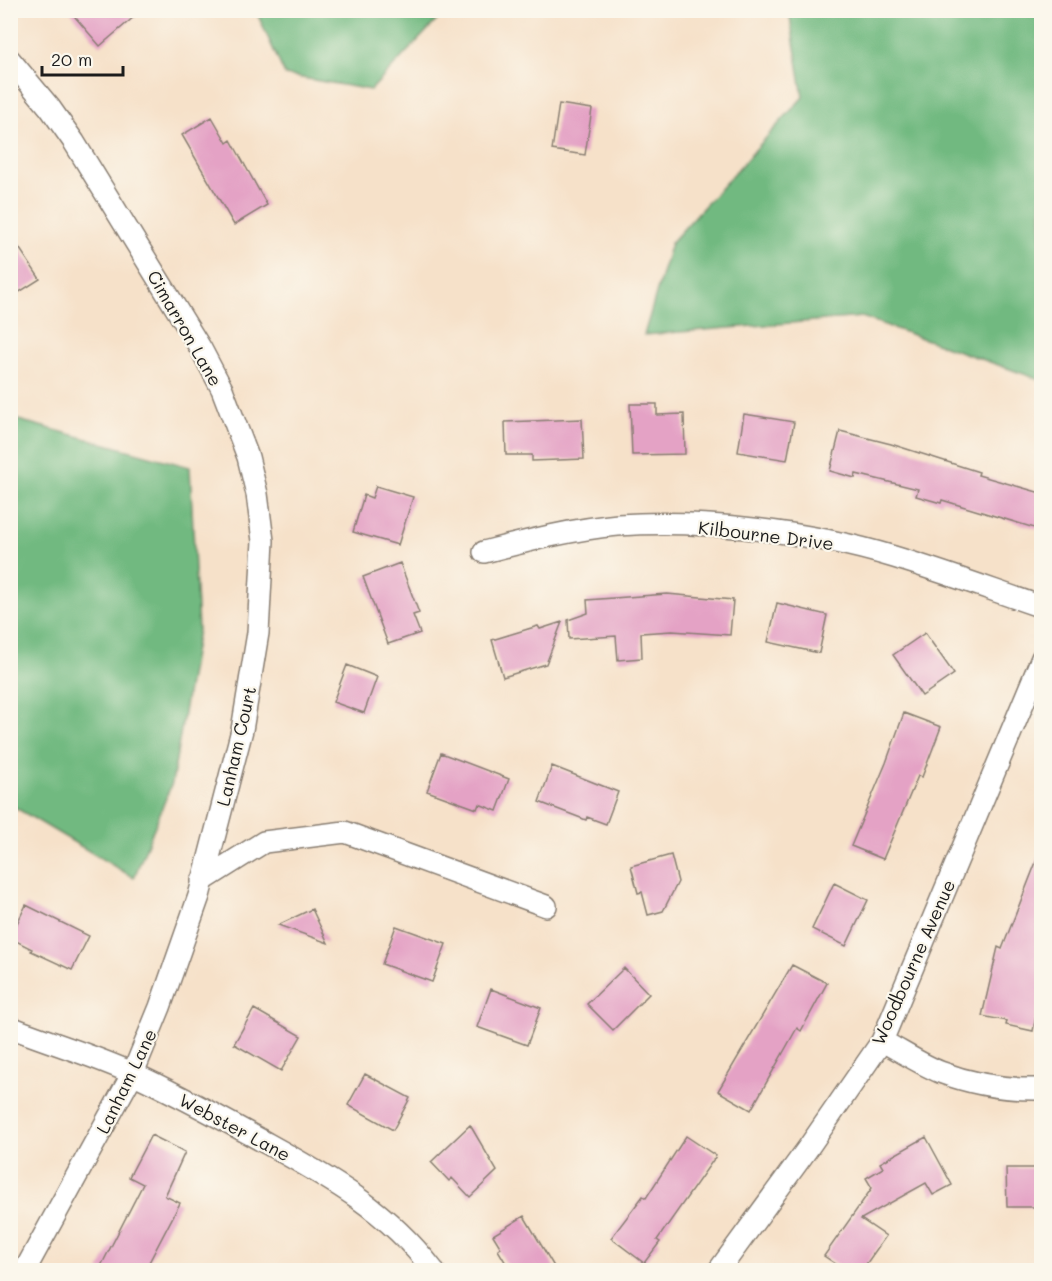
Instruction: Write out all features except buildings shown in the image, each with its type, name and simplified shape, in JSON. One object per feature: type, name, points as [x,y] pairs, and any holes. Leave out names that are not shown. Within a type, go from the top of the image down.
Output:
[{"type":"street","name":"Cimarron Lane","points":[[10,60],[50,108],[74,142],[201,349],[222,389],[248,457],[259,502],[263,541],[258,633]]},
{"type":"street","name":"Kilbourne Drive","points":[[484,552],[616,525],[664,524],[722,527],[788,534],[893,557],[1041,607]]},
{"type":"street","name":"Lanham Court","points":[[208,859],[242,730],[258,633]]},
{"type":"street","name":"Woodbourne Avenue","points":[[719,1270],[882,1041],[1041,658]]},
{"type":"street","points":[[202,881],[264,842],[345,832],[546,906]]},
{"type":"street","name":"Lanham Lane","points":[[26,1270],[133,1073],[160,1007],[208,859]]},
{"type":"street","name":"Webster Lane","points":[[10,1027],[133,1073],[229,1122],[324,1175],[367,1203],[393,1225],[417,1249],[433,1270]]},
{"type":"street","points":[[882,1041],[939,1071],[969,1081],[1000,1087],[1041,1089]]},
{"type":"green space","points":[[256,11],[452,11],[440,17],[371,90],[285,75]]},
{"type":"green space","points":[[789,11],[1041,11],[1041,380],[862,317],[644,335],[671,243],[803,97]]},
{"type":"green space","points":[[11,418],[190,467],[198,630],[172,783],[134,878],[11,805]]}]
